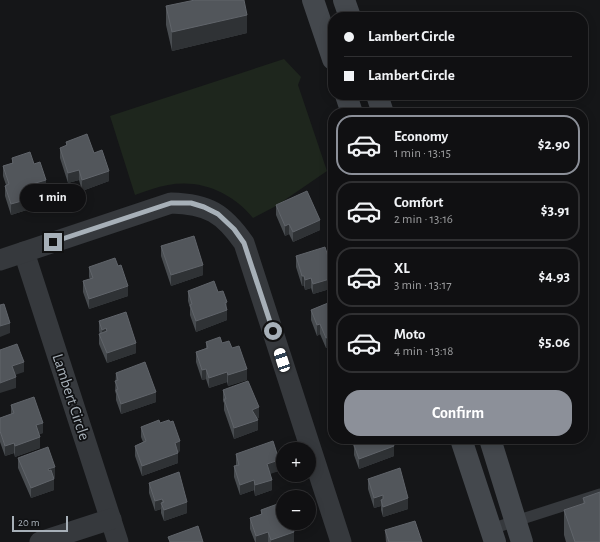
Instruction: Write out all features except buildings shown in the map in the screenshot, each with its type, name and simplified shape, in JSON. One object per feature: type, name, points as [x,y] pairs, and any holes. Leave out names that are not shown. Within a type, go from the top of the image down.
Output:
[{"type":"main road","points":[[312,0],[328,45]]},
{"type":"main road","points":[[344,0],[348,12]]},
{"type":"main road","points":[[463,444],[493,536]]},
{"type":"main road","points":[[492,444],[522,542]]},
{"type":"street","points":[[0,260],[171,203],[191,203],[204,207],[218,214],[234,229],[244,243],[341,542]]},
{"type":"street","name":"Lambert Circle","points":[[24,252],[118,542]]},
{"type":"street","points":[[40,542],[111,519]]},
{"type":"lane","points":[[493,536],[516,521],[600,494]]},
{"type":"shaded area","points":[[284,59],[301,77],[298,85],[327,171],[276,206],[253,218],[236,201],[204,186],[193,184],[168,185],[135,195],[110,116]]},
{"type":"route","points":[[53,242],[171,203],[191,203],[204,207],[218,214],[234,229],[244,243],[273,331]]}]
